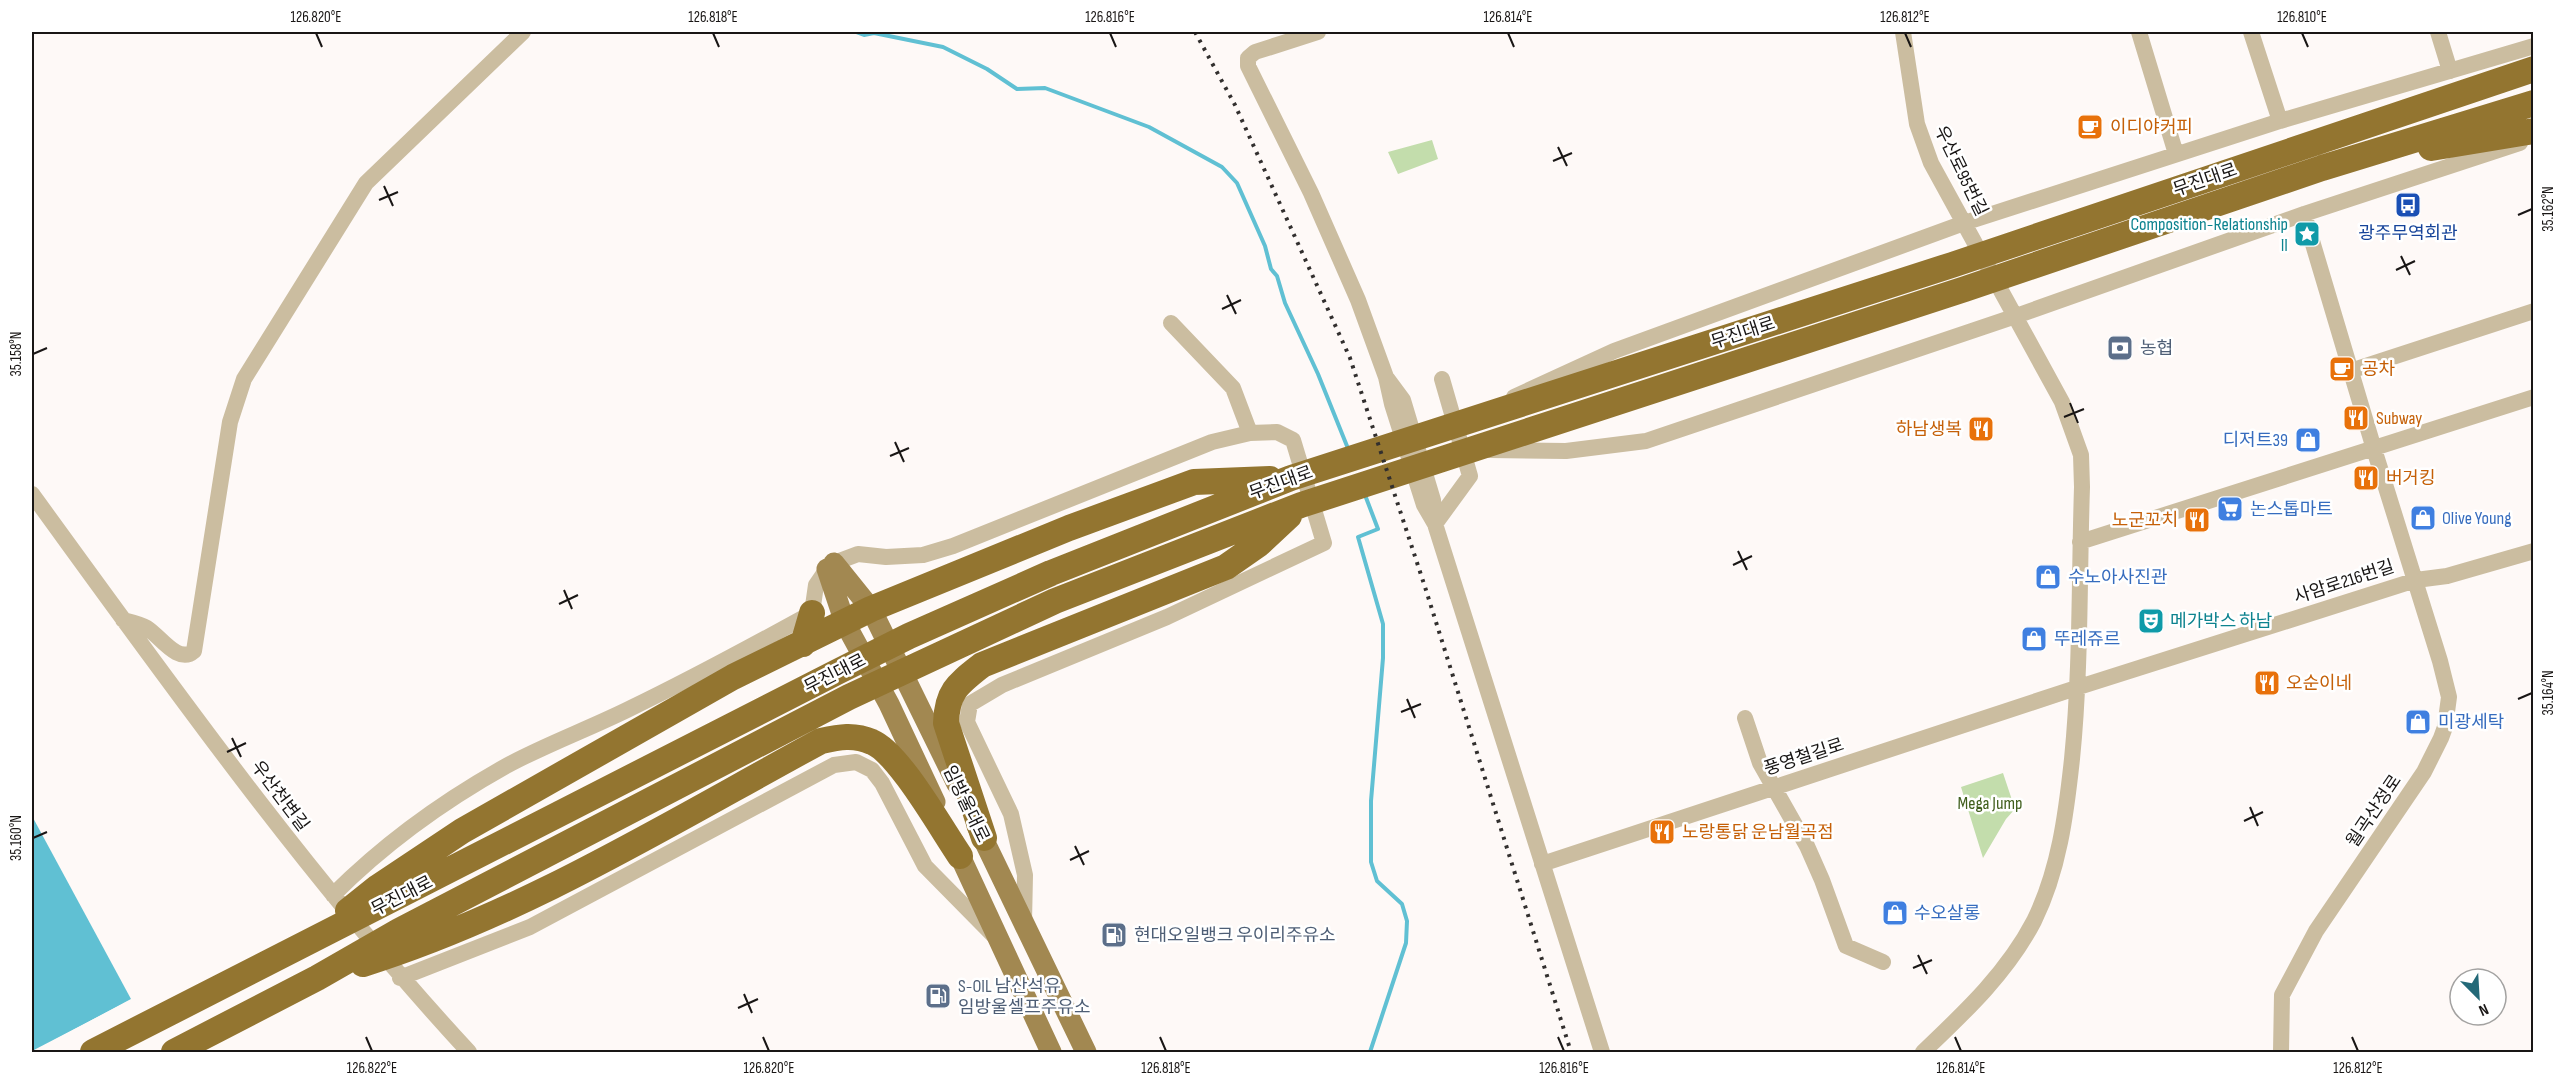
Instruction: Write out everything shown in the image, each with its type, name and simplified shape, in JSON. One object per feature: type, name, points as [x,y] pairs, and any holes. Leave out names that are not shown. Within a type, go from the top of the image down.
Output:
[{"type":"highway","name":"무진대로","points":[[382,896],[909,636],[1051,573],[1292,478],[1952,265],[2534,69]]},
{"type":"highway","name":"무진대로","points":[[403,940],[849,697],[1055,601],[1300,505],[1965,289],[2322,168],[2534,103]]},
{"type":"highway","points":[[2322,168],[2534,130]]},
{"type":"highway","points":[[93,1053],[307,942],[382,896],[462,831],[733,677],[871,609],[1069,528],[1194,482],[1292,478]]},
{"type":"highway","points":[[984,838],[946,723],[947,703],[960,682],[982,665],[1226,567],[1259,544],[1300,505]]},
{"type":"highway","points":[[803,644],[812,613]]},
{"type":"highway","points":[[174,1053],[317,978],[403,940],[540,893],[821,741],[846,735],[873,742],[890,756],[960,856]]},
{"type":"main road","name":"임방울대로","points":[[830,566],[871,609],[984,838],[1086,1053]]},
{"type":"main road","name":"임방울대로","points":[[830,566],[845,623],[889,704],[1051,1053]]},
{"type":"street","points":[[123,620],[145,627],[180,655],[188,656],[194,651],[230,422],[244,379],[366,183],[523,32]]},
{"type":"street","points":[[1318,32],[1255,52],[1248,58],[1248,66],[1332,241],[1386,377],[1392,404],[1424,505],[1435,524],[1602,1053]]},
{"type":"street","name":"우산로95번길","points":[[1903,32],[1917,124],[1931,163],[2016,316]]},
{"type":"street","name":"무진대로","points":[[2139,32],[2176,154]]},
{"type":"street","points":[[2251,32],[2280,121]]},
{"type":"street","points":[[2438,32],[2450,71]]},
{"type":"street","name":"무진대로","points":[[1466,423],[1540,383],[1614,351],[1964,223],[2280,121],[2534,46]]},
{"type":"street","points":[[1473,450],[1566,451],[1646,441],[2016,316],[2304,214],[2534,139]]},
{"type":"street","name":"사암로216번길","points":[[2304,214],[2350,371],[2416,580]]},
{"type":"street","points":[[2350,371],[2534,311]]},
{"type":"street","points":[[1923,1053],[1971,1007],[2011,959],[2033,922],[2049,886],[2066,825],[2079,687],[2081,455],[2062,402],[2016,316]]},
{"type":"street","points":[[1171,323],[1233,388],[1250,433]]},
{"type":"street","points":[[1435,524],[1470,476],[1442,379]]},
{"type":"street","points":[[2080,542],[2534,397]]},
{"type":"street","points":[[333,895],[364,864],[448,802],[509,765],[705,672],[812,613],[816,585],[830,566],[858,554],[886,557],[923,555],[954,546],[1212,442],[1250,433],[1277,432],[1293,440],[1324,543],[1167,617],[1002,685],[970,704],[967,722],[1011,814],[1017,835],[1025,875],[1024,923]]},
{"type":"street","name":"우산천변길","points":[[32,494],[194,715],[333,895],[400,978],[469,1053]]},
{"type":"street","name":"사암로216번길","points":[[2079,687],[2416,580],[2448,576],[2534,550]]},
{"type":"street","name":"월곡산정로","points":[[2282,1053],[2282,995],[2316,931],[2424,772],[2445,727],[2449,709],[2446,683],[2416,580]]},
{"type":"street","name":"풍영철길로","points":[[1542,864],[2079,687]]},
{"type":"street","points":[[1745,718],[1760,763],[1772,788],[1807,846],[1846,946],[1883,962]]},
{"type":"street","points":[[400,978],[530,927],[834,765],[856,762],[872,770],[882,783],[925,866],[997,939]]},
{"type":"green space","points":[[1432,140],[1438,159],[1398,174],[1388,152]]},
{"type":"green space","name":"Mega Jump","points":[[2003,773],[2015,809],[2006,819],[1983,858],[1961,787]]},
{"type":"water","points":[[32,816],[131,999],[32,1052]]},
{"type":"pier","points":[[134,998],[176,1052],[32,1052],[32,1051]]},
{"type":"waterway","points":[[856,32],[864,35],[874,33],[943,47],[987,69],[1017,89],[1045,88],[1149,127],[1222,167],[1237,183],[1265,246],[1271,269],[1277,276],[1285,303],[1318,374],[1349,451]]},
{"type":"waterway","points":[[1365,495],[1378,529],[1358,537],[1383,624],[1383,658],[1371,801],[1371,862],[1377,881],[1402,904],[1407,921],[1406,943],[1370,1052]]},
{"type":"railway","points":[[1195,32],[1235,105],[1350,358],[1425,587],[1571,1052]]},
{"type":"place","name":"이디야커피","points":[[2090,127]]},
{"type":"place","name":"광주무역회관","points":[[2408,205]]},
{"type":"place","name":"Composition-Relationship II","points":[[2307,234]]},
{"type":"place","name":"농협","points":[[2120,348]]},
{"type":"place","name":"공차","points":[[2342,369]]},
{"type":"place","name":"Subway","points":[[2356,418]]},
{"type":"place","name":"하남생복","points":[[1981,429]]},
{"type":"place","name":"디저트39","points":[[2308,440]]},
{"type":"place","name":"버거킹","points":[[2366,478]]},
{"type":"place","name":"논스톱마트","points":[[2230,509]]},
{"type":"place","name":"Olive Young","points":[[2423,518]]},
{"type":"place","name":"노군꼬치","points":[[2197,520]]},
{"type":"place","name":"수노아사진관","points":[[2048,577]]},
{"type":"place","name":"메가박스 하남","points":[[2151,621]]},
{"type":"place","name":"뚜레쥬르","points":[[2034,639]]},
{"type":"place","name":"오순이네","points":[[2267,683]]},
{"type":"place","name":"미광세탁","points":[[2418,722]]},
{"type":"place","name":"노랑통닭 운남월곡점","points":[[1662,832]]},
{"type":"place","name":"수오살롱","points":[[1895,913]]},
{"type":"place","name":"현대오일뱅크 우이리주유소","points":[[1114,935]]},
{"type":"place","name":"S-OIL 남산석유 임방울셀프주유소","points":[[938,996]]}]
